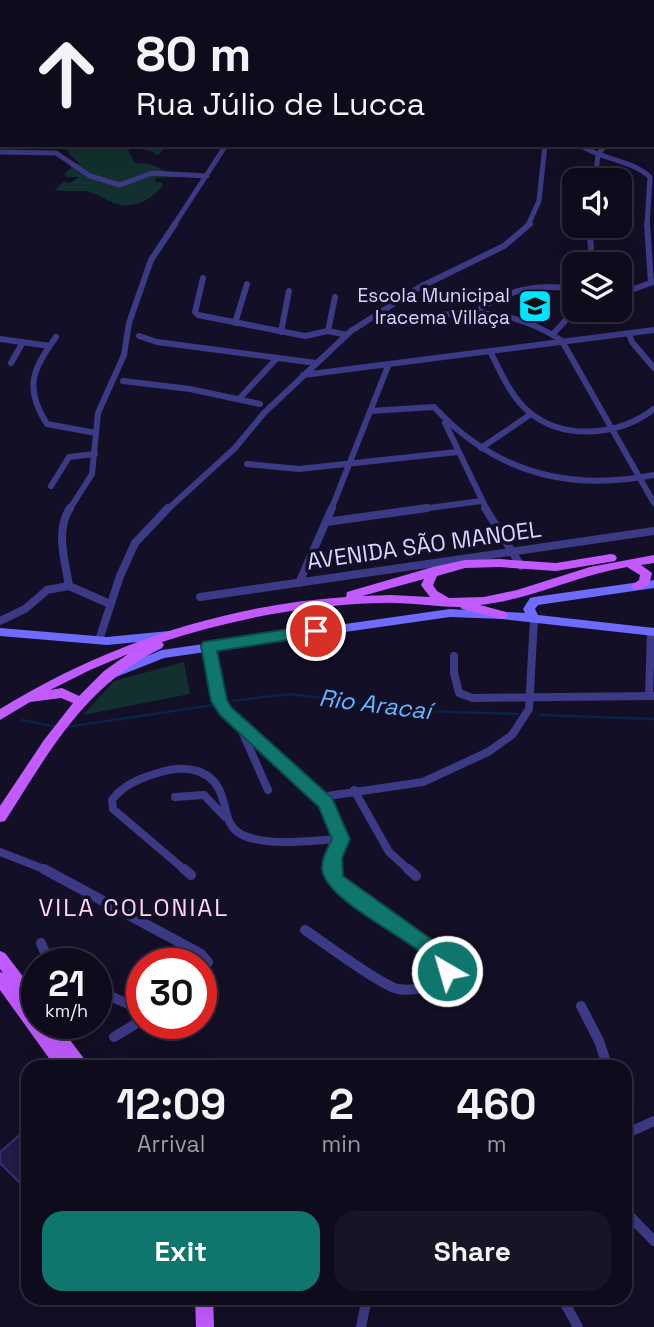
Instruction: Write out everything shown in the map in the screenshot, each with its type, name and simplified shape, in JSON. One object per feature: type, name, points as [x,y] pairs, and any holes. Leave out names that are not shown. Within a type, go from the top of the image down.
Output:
[{"type":"main road","points":[[310,605],[378,599],[455,604],[507,598],[654,552]]},
{"type":"main road","points":[[627,559],[646,573],[645,582],[637,586]]},
{"type":"main road","points":[[0,715],[22,700],[114,653],[169,635],[310,605],[433,571],[465,564],[556,567],[627,559],[654,559]]},
{"type":"main road","points":[[433,571],[427,580],[429,590],[438,598],[502,615]]},
{"type":"main road","points":[[534,619],[529,606],[539,600],[654,584]]},
{"type":"main road","points":[[104,679],[162,654],[423,615],[502,615],[652,632]]},
{"type":"main road","points":[[104,679],[138,654],[203,627]]},
{"type":"main road","points":[[0,632],[103,641],[169,635]]},
{"type":"main road","points":[[0,817],[55,735],[114,668],[114,653],[103,641]]},
{"type":"main road","points":[[22,700],[62,693],[78,707]]},
{"type":"main road","points":[[0,957],[21,985]]},
{"type":"main road","points":[[0,978],[59,1060]]},
{"type":"main road","points":[[61,1039],[77,1060]]},
{"type":"main road","points":[[204,1305],[205,1327]]},
{"type":"street","points":[[69,586],[62,539],[64,517],[92,474],[96,429],[103,398],[124,355],[129,323],[150,260],[225,147]]},
{"type":"street","points":[[103,641],[110,604],[129,555],[148,528],[235,448],[264,413],[347,335],[397,300],[518,236],[530,224],[539,201],[545,147]]},
{"type":"street","points":[[584,147],[598,155],[642,169],[650,177],[647,231],[652,282],[632,290]]},
{"type":"street","points":[[596,168],[603,147]]},
{"type":"street","points":[[0,152],[56,153],[73,168],[120,186],[131,184],[140,175],[154,173],[206,176]]},
{"type":"street","points":[[590,238],[591,248]]},
{"type":"street","points":[[203,278],[196,314],[305,336],[328,331],[347,335]]},
{"type":"street","points":[[235,323],[247,284]]},
{"type":"street","points":[[477,311],[510,290],[562,288]]},
{"type":"street","points":[[281,332],[289,291]]},
{"type":"street","points":[[328,331],[335,297]]},
{"type":"street","points":[[401,320],[477,311],[520,318],[553,334],[562,341],[654,503]]},
{"type":"street","points":[[553,334],[564,322]]},
{"type":"street","points":[[303,375],[654,330]]},
{"type":"street","points":[[629,334],[632,342],[654,368]]},
{"type":"street","points":[[139,336],[157,342],[221,348],[316,363]]},
{"type":"street","points":[[57,337],[32,378],[31,389],[47,425],[96,429]]},
{"type":"street","points":[[0,340],[50,346]]},
{"type":"street","points":[[11,363],[23,342]]},
{"type":"street","points":[[491,353],[513,394],[531,414],[564,427],[585,430],[614,429],[645,418],[654,409]]},
{"type":"street","points":[[240,398],[277,358]]},
{"type":"street","points":[[299,583],[352,463],[388,366]]},
{"type":"street","points":[[123,381],[240,398],[261,404]]},
{"type":"street","points":[[370,411],[434,407],[444,421],[481,501],[521,566]]},
{"type":"street","points":[[481,448],[531,414]]},
{"type":"street","points":[[444,421],[481,448],[530,471],[564,478],[640,479],[654,475]]},
{"type":"street","points":[[247,464],[299,469],[457,452]]},
{"type":"street","points":[[51,486],[69,457],[95,454]]},
{"type":"street","points":[[326,522],[481,501]]},
{"type":"street","name":"AVENIDA SÃO MANOEL","points":[[200,597],[654,531]]},
{"type":"street","points":[[487,563],[501,553]]},
{"type":"street","points":[[0,621],[24,609],[47,590],[69,586],[110,604]]},
{"type":"street","points":[[321,797],[354,790],[423,782],[488,752],[512,735],[529,709],[534,619]]},
{"type":"street","points":[[454,656],[454,673],[459,693],[473,698],[652,696],[652,632]]},
{"type":"street","points":[[209,646],[219,701],[284,768],[321,797],[341,839],[331,869],[335,880],[412,934],[435,953],[447,971],[443,978],[417,989],[394,988],[305,930]]},
{"type":"street","points":[[238,723],[268,790]]},
{"type":"street","points":[[191,875],[113,808],[114,796],[140,779],[166,769],[193,768],[208,775],[218,785],[222,793],[225,817]]},
{"type":"street","points":[[354,790],[389,852],[416,876]]},
{"type":"street","points":[[175,797],[204,795],[236,831],[255,838],[341,839]]},
{"type":"street","points":[[0,852],[63,878],[187,948]]},
{"type":"street","points":[[41,943],[43,948]]},
{"type":"street","points":[[581,1006],[605,1060]]},
{"type":"street","points":[[114,1037],[126,1030]]},
{"type":"street","points":[[632,1131],[654,1121]]},
{"type":"street","points":[[632,1218],[654,1241]]},
{"type":"street","points":[[361,1327],[366,1305]]},
{"type":"street","points":[[566,1305],[578,1327]]},
{"type":"green space","points":[[67,147],[164,147],[160,154],[155,155],[154,152],[136,148],[128,150],[135,163],[151,164],[171,174],[185,177],[156,178],[155,182],[161,182],[163,185],[148,199],[121,205],[86,191],[55,190],[63,182],[70,183],[79,177],[66,177],[64,174],[71,165],[79,163],[69,154]]},
{"type":"green space","points":[[184,662],[190,694],[83,715],[114,681]]},
{"type":"building","points":[[21,1134],[21,1184],[0,1163],[0,1152]]},
{"type":"waterway","name":"Rio Aracaí","points":[[232,701],[290,694],[420,711],[518,714]]},
{"type":"waterway","name":"Rio Aracaí","points":[[67,727],[213,705]]},
{"type":"waterway","name":"Rio Aracaí","points":[[540,715],[654,719]]},
{"type":"waterway","name":"Rio Aracaí","points":[[22,720],[57,727]]},
{"type":"place","name":"Escola Municipal Iracema Villaça","points":[[535,306]]},
{"type":"district","name":"VILA COLONIAL","points":[[134,907]]},
{"type":"route","points":[[316,631],[209,646],[219,701],[225,711],[284,768],[326,803],[341,839],[331,869],[335,880],[352,895],[412,934],[435,953],[447,971]]}]
